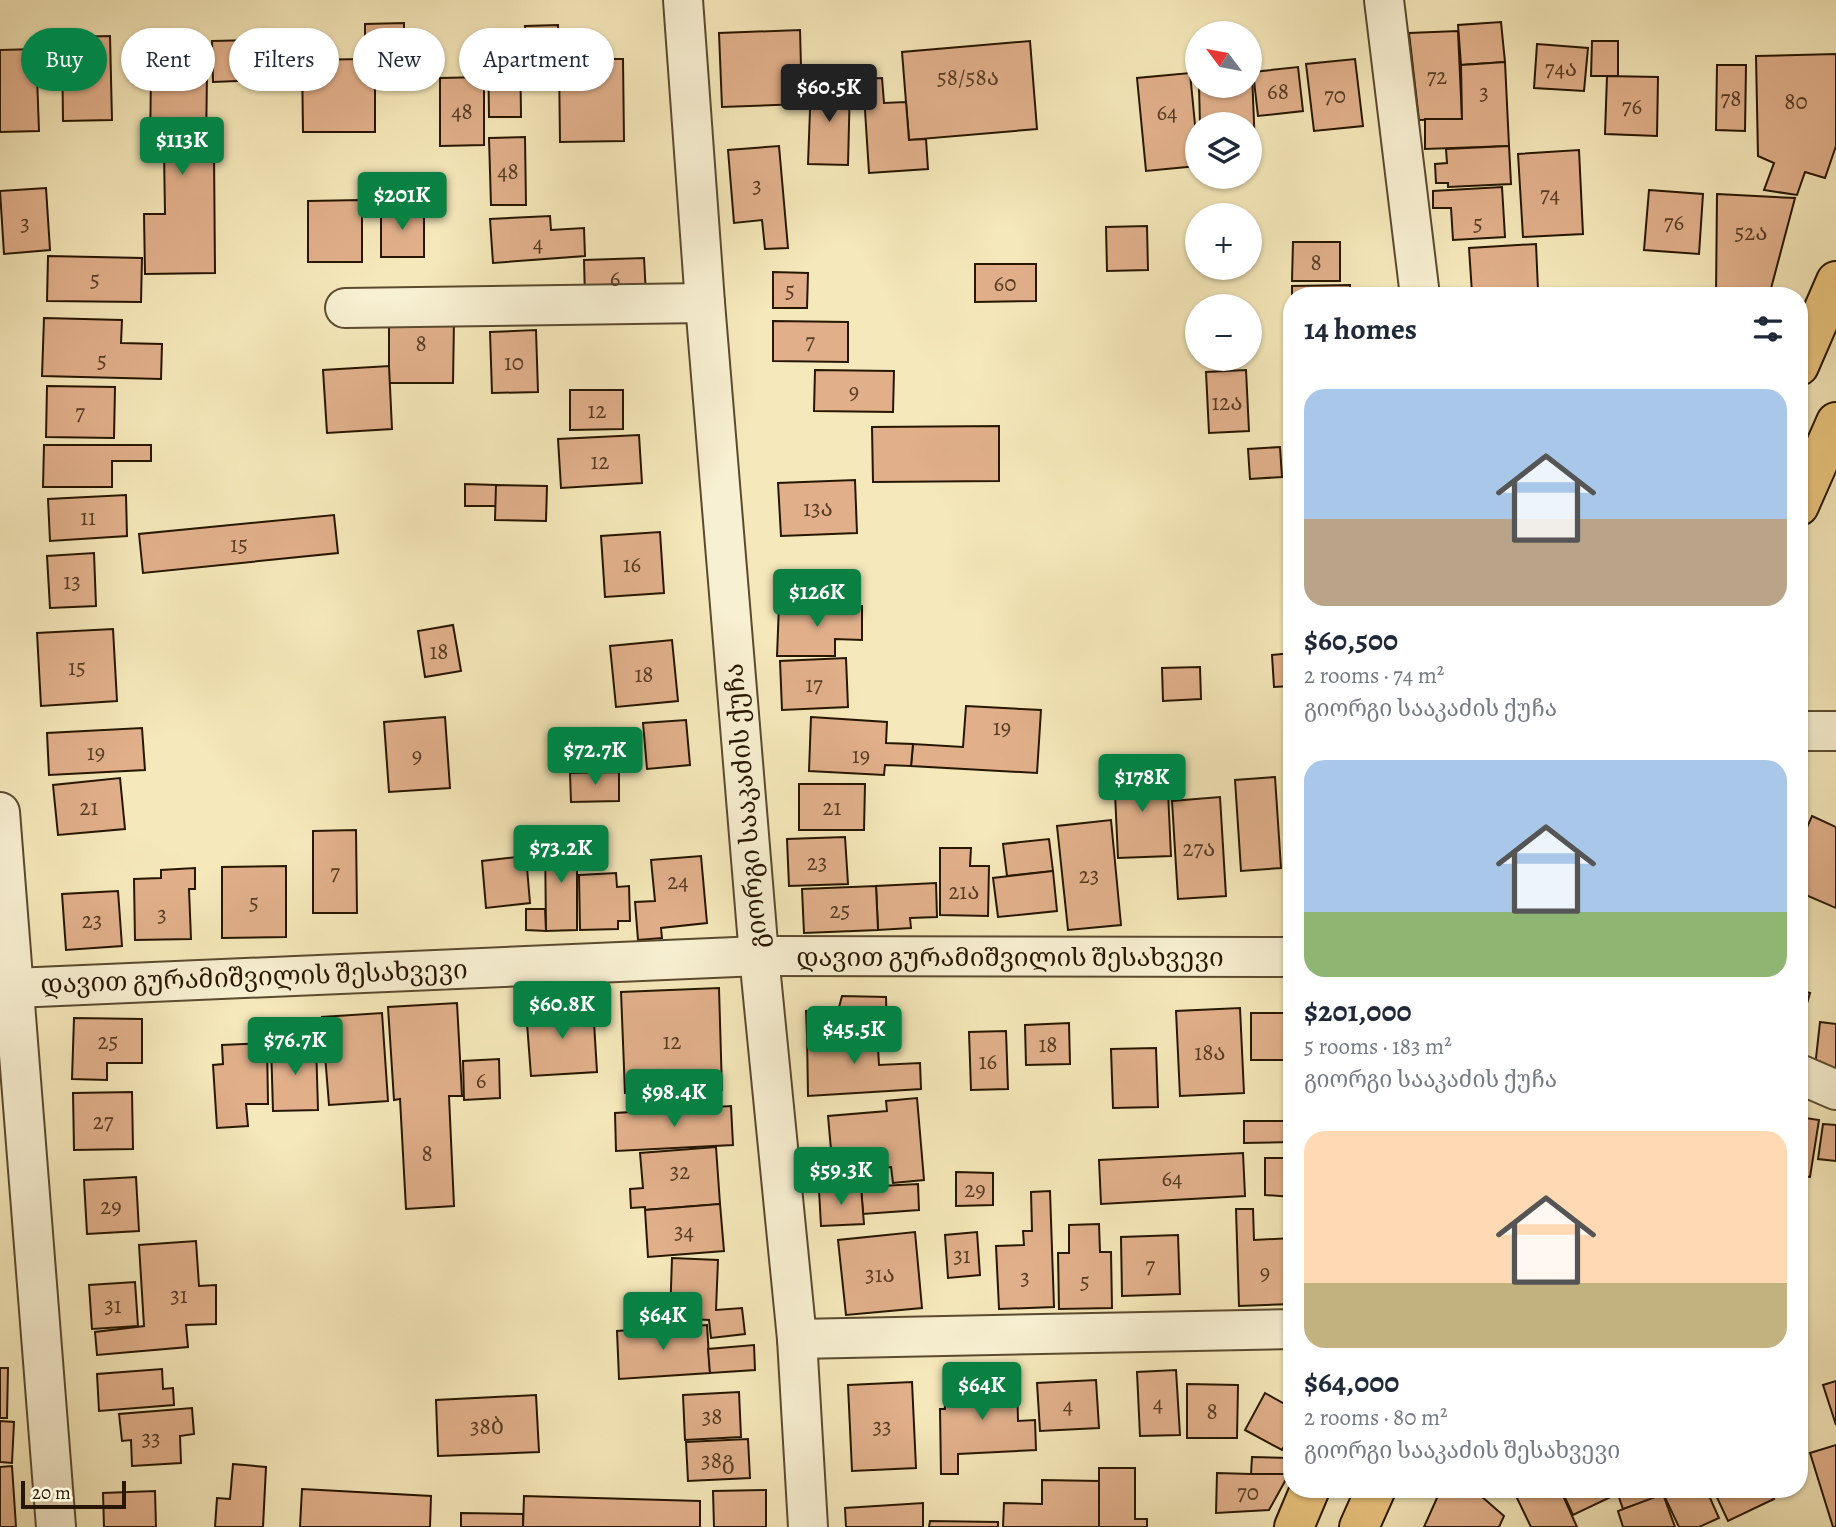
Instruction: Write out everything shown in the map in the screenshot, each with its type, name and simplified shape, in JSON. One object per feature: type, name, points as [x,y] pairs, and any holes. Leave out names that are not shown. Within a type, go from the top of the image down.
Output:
[{"type":"main road","points":[[1808,345],[1836,281]]},
{"type":"main road","points":[[1808,486],[1836,422]]},
{"type":"main road","points":[[1294,1527],[1306,1498]]},
{"type":"main road","points":[[1359,1527],[1372,1498]]},
{"type":"street","name":"გიორგი სააკაძის ქუჩა","points":[[684,0],[705,303],[758,957],[797,1339],[808,1527]]},
{"type":"street","points":[[1384,0],[1419,287]]},
{"type":"street","points":[[345,308],[705,303]]},
{"type":"street","points":[[1808,731],[1836,731]]},
{"type":"street","points":[[0,812],[56,1527]]},
{"type":"street","name":"დავით გურამიშვილის შესახვევი","points":[[14,988],[758,957],[1283,957]]},
{"type":"street","points":[[1808,1078],[1836,1090]]},
{"type":"street","points":[[797,1339],[1283,1329]]},
{"type":"building","points":[[1501,22],[1505,62],[1461,65],[1458,25]]},
{"type":"building","points":[[404,23],[404,28],[365,28],[365,24]]},
{"type":"building","points":[[558,25],[558,28],[525,28]]},
{"type":"building","points":[[800,30],[802,104],[722,107],[719,33]]},
{"type":"building","points":[[1458,31],[1462,119],[1419,120],[1409,33]]},
{"type":"building","points":[[107,36],[110,36],[112,120],[63,121],[63,91],[107,91]]},
{"type":"building","points":[[215,41],[229,41],[229,81],[215,82]]},
{"type":"building","points":[[1030,41],[1037,129],[909,140],[902,52]]},
{"type":"building","points":[[1592,41],[1618,41],[1618,76],[1591,76]]},
{"type":"building","points":[[1537,44],[1588,48],[1584,91],[1534,88]]},
{"type":"building","points":[[21,49],[21,91],[38,91],[39,131],[0,132],[0,50]]},
{"type":"building","points":[[1836,54],[1836,146],[1825,178],[1805,172],[1797,195],[1764,190],[1774,163],[1758,156],[1756,56]]},
{"type":"building","points":[[339,59],[353,59],[353,91],[375,91],[375,132],[303,132],[302,91],[339,91]]},
{"type":"building","points":[[614,59],[623,59],[624,141],[560,142],[559,91],[614,91]]},
{"type":"building","points":[[1355,59],[1363,126],[1314,131],[1306,64]]},
{"type":"building","points":[[1505,62],[1509,146],[1425,149],[1425,119],[1462,119],[1461,65]]},
{"type":"building","points":[[1717,65],[1746,65],[1745,131],[1716,130]]},
{"type":"building","points":[[1298,67],[1303,111],[1262,116],[1262,112],[1258,112],[1256,98],[1262,98],[1262,71]]},
{"type":"building","points":[[1185,73],[1185,98],[1192,98],[1194,112],[1185,112],[1185,167],[1146,171],[1137,78]]},
{"type":"building","points":[[1607,76],[1658,77],[1657,136],[1605,134]]},
{"type":"building","points":[[445,78],[459,78],[459,91],[484,91],[484,145],[440,146],[440,91],[445,91]]},
{"type":"building","points":[[882,78],[884,103],[906,102],[909,140],[926,139],[928,169],[869,173],[863,79]]},
{"type":"building","points":[[811,83],[850,84],[848,165],[808,164]]},
{"type":"building","points":[[151,91],[207,91],[206,150],[214,150],[215,273],[145,274],[144,214],[165,214],[164,152],[150,152]]},
{"type":"building","points":[[489,91],[521,91],[521,117],[489,117]]},
{"type":"building","points":[[1199,98],[1253,98],[1254,112],[1200,112]]},
{"type":"building","points":[[525,137],[526,205],[491,205],[489,138]]},
{"type":"building","points":[[779,146],[788,248],[765,249],[762,220],[734,223],[728,150]]},
{"type":"building","points":[[1509,146],[1511,184],[1448,187],[1448,183],[1436,183],[1435,164],[1447,163],[1446,149]]},
{"type":"building","points":[[1579,150],[1583,234],[1523,237],[1518,154]]},
{"type":"building","points":[[1502,187],[1505,237],[1453,240],[1451,208],[1433,208],[1433,191]]},
{"type":"building","points":[[46,188],[50,250],[4,254],[0,191]]},
{"type":"building","points":[[1649,190],[1703,194],[1699,254],[1644,250]]},
{"type":"building","points":[[1717,194],[1795,198],[1771,287],[1716,287]]},
{"type":"building","points":[[362,200],[362,262],[308,262],[308,201]]},
{"type":"building","points":[[381,207],[424,207],[424,257],[381,257]]},
{"type":"building","points":[[550,216],[551,230],[584,228],[585,256],[493,263],[490,219]]},
{"type":"building","points":[[1147,226],[1148,270],[1107,271],[1106,227]]},
{"type":"building","points":[[1293,242],[1340,242],[1340,281],[1292,281]]},
{"type":"building","points":[[1536,244],[1538,287],[1472,287],[1469,248]]},
{"type":"building","points":[[48,256],[142,258],[141,302],[47,301]]},
{"type":"building","points":[[644,258],[646,295],[585,298],[584,260]]},
{"type":"building","points":[[975,264],[1036,264],[1036,301],[975,302]]},
{"type":"building","points":[[773,272],[808,273],[807,308],[773,308]]},
{"type":"building","points":[[1350,285],[1350,287],[1292,287]]},
{"type":"building","points":[[44,318],[122,320],[121,343],[162,344],[161,379],[42,376]]},
{"type":"building","points":[[389,319],[454,319],[453,383],[389,383]]},
{"type":"building","points":[[773,321],[848,322],[848,362],[773,361]]},
{"type":"building","points":[[536,330],[538,392],[492,393],[490,332]]},
{"type":"building","points":[[389,366],[392,429],[327,433],[323,370]]},
{"type":"building","points":[[815,370],[894,371],[893,412],[814,411]]},
{"type":"building","points":[[1246,371],[1249,431],[1209,433],[1206,372]]},
{"type":"building","points":[[47,386],[115,387],[114,438],[46,437]]},
{"type":"building","points":[[570,390],[623,390],[623,429],[570,430]]},
{"type":"building","points":[[999,426],[999,481],[873,482],[872,427]]},
{"type":"building","points":[[639,435],[642,483],[561,488],[558,439]]},
{"type":"building","points":[[44,445],[151,445],[151,461],[112,461],[112,487],[43,487]]},
{"type":"building","points":[[1280,447],[1282,477],[1250,479],[1248,449]]},
{"type":"building","points":[[855,480],[857,533],[781,536],[778,483]]},
{"type":"building","points":[[465,484],[496,485],[496,506],[465,506]]},
{"type":"building","points":[[496,485],[547,486],[546,521],[495,520]]},
{"type":"building","points":[[126,495],[127,536],[50,541],[48,499]]},
{"type":"building","points":[[334,515],[338,553],[143,573],[139,534]]},
{"type":"building","points":[[660,532],[664,593],[605,597],[601,536]]},
{"type":"building","points":[[94,553],[96,606],[50,608],[47,556]]},
{"type":"building","points":[[779,605],[862,606],[862,640],[835,639],[835,656],[777,656]]},
{"type":"building","points":[[453,625],[461,671],[425,677],[418,631]]},
{"type":"building","points":[[113,629],[117,701],[41,706],[37,633]]},
{"type":"building","points":[[672,640],[678,701],[616,707],[610,646]]},
{"type":"building","points":[[1283,654],[1283,686],[1274,687],[1272,655]]},
{"type":"building","points":[[846,658],[848,707],[782,710],[780,661]]},
{"type":"building","points":[[1200,667],[1201,699],[1163,701],[1162,668]]},
{"type":"building","points":[[966,706],[1041,710],[1037,773],[911,766],[913,744],[963,747]]},
{"type":"building","points":[[445,717],[450,788],[389,792],[384,722]]},
{"type":"building","points":[[811,717],[887,722],[886,743],[913,744],[911,766],[885,765],[884,775],[809,771]]},
{"type":"building","points":[[686,720],[690,765],[647,769],[643,723]]},
{"type":"building","points":[[142,728],[145,770],[49,775],[47,733]]},
{"type":"building","points":[[1167,770],[1171,856],[1118,858],[1114,772]]},
{"type":"building","points":[[619,772],[619,801],[571,802],[570,773]]},
{"type":"building","points":[[1275,777],[1281,868],[1241,871],[1235,780]]},
{"type":"building","points":[[120,778],[125,829],[58,835],[53,785]]},
{"type":"building","points":[[799,784],[865,784],[864,830],[799,830]]},
{"type":"building","points":[[1220,797],[1226,896],[1178,899],[1172,801]]},
{"type":"building","points":[[1812,816],[1836,827],[1836,908],[1808,896],[1808,825]]},
{"type":"building","points":[[1111,820],[1121,925],[1068,930],[1057,826]]},
{"type":"building","points":[[356,830],[357,913],[313,913],[313,831]]},
{"type":"building","points":[[845,837],[848,884],[789,886],[787,839]]},
{"type":"building","points":[[545,839],[577,839],[577,930],[546,931]]},
{"type":"building","points":[[1049,839],[1053,871],[1007,876],[1003,844]]},
{"type":"building","points":[[940,848],[971,848],[970,866],[989,866],[988,916],[940,915]]},
{"type":"building","points":[[526,856],[530,903],[486,908],[482,861]]},
{"type":"building","points":[[701,856],[707,923],[661,928],[662,938],[638,940],[635,902],[655,901],[651,860]]},
{"type":"building","points":[[286,866],[286,937],[222,938],[222,867]]},
{"type":"building","points":[[195,868],[195,889],[189,889],[191,939],[135,940],[134,879],[161,878],[161,870]]},
{"type":"building","points":[[1053,871],[1057,911],[998,917],[993,878]]},
{"type":"building","points":[[616,873],[617,887],[629,886],[630,921],[618,921],[618,929],[580,930],[579,875]]},
{"type":"building","points":[[936,883],[937,917],[910,918],[911,928],[878,930],[876,886]]},
{"type":"building","points":[[876,886],[878,930],[804,933],[802,889]]},
{"type":"building","points":[[118,891],[122,946],[66,950],[62,894]]},
{"type":"building","points":[[526,909],[545,909],[546,931],[526,930]]},
{"type":"building","points":[[719,988],[722,1090],[625,1093],[621,992]]},
{"type":"building","points":[[842,996],[886,997],[887,1030],[807,1035],[806,1011],[838,1011]]},
{"type":"building","points":[[457,1003],[462,1096],[449,1096],[454,1206],[406,1209],[400,1099],[394,1100],[388,1007]]},
{"type":"building","points":[[593,1006],[597,1072],[531,1076],[526,1010]]},
{"type":"building","points":[[1240,1008],[1244,1093],[1180,1096],[1176,1011]]},
{"type":"building","points":[[382,1013],[388,1101],[329,1105],[322,1017]]},
{"type":"building","points":[[1251,1013],[1283,1013],[1283,1060],[1251,1060]]},
{"type":"building","points":[[74,1018],[142,1019],[142,1063],[107,1063],[107,1080],[72,1079]]},
{"type":"building","points":[[1820,1022],[1836,1024],[1836,1069],[1815,1067]]},
{"type":"building","points":[[1069,1023],[1070,1064],[1026,1065],[1025,1025]]},
{"type":"building","points":[[877,1030],[879,1065],[920,1063],[921,1089],[808,1096],[807,1035]]},
{"type":"building","points":[[1006,1031],[1008,1089],[971,1090],[969,1032]]},
{"type":"building","points":[[316,1042],[318,1110],[273,1111],[271,1044]]},
{"type":"building","points":[[267,1043],[268,1104],[246,1104],[248,1126],[217,1128],[213,1065],[223,1064],[222,1045]]},
{"type":"building","points":[[1156,1048],[1158,1107],[1113,1108],[1111,1049]]},
{"type":"building","points":[[499,1059],[500,1098],[464,1100],[463,1061]]},
{"type":"building","points":[[132,1092],[133,1149],[74,1150],[73,1093]]},
{"type":"building","points":[[917,1098],[924,1180],[893,1183],[891,1167],[833,1172],[828,1116],[887,1111],[886,1101]]},
{"type":"building","points":[[731,1106],[733,1145],[616,1151],[615,1113]]},
{"type":"building","points":[[1808,1118],[1819,1120],[1808,1177]]},
{"type":"building","points":[[1244,1121],[1283,1121],[1283,1142],[1244,1143]]},
{"type":"building","points":[[1823,1124],[1836,1125],[1836,1161],[1818,1159]]},
{"type":"building","points":[[716,1147],[720,1204],[645,1210],[645,1207],[631,1208],[630,1189],[643,1188],[640,1153]]},
{"type":"building","points":[[1243,1153],[1245,1196],[1101,1204],[1099,1160]]},
{"type":"building","points":[[1265,1158],[1283,1158],[1283,1196],[1265,1195]]},
{"type":"building","points":[[956,1172],[993,1173],[993,1205],[956,1206]]},
{"type":"building","points":[[136,1177],[139,1231],[87,1234],[84,1180]]},
{"type":"building","points":[[918,1184],[919,1210],[863,1214],[861,1187]]},
{"type":"building","points":[[861,1187],[864,1224],[821,1226],[819,1190]]},
{"type":"building","points":[[1050,1191],[1054,1307],[999,1309],[996,1246],[1024,1245],[1023,1231],[1032,1231],[1031,1192]]},
{"type":"building","points":[[720,1204],[724,1251],[648,1257],[645,1210]]},
{"type":"building","points":[[1236,1209],[1253,1209],[1254,1240],[1283,1238],[1283,1304],[1239,1306]]},
{"type":"building","points":[[1099,1224],[1100,1252],[1111,1252],[1112,1308],[1059,1309],[1058,1253],[1069,1253],[1069,1225]]},
{"type":"building","points":[[915,1232],[922,1308],[846,1315],[838,1240]]},
{"type":"building","points":[[977,1232],[980,1275],[948,1278],[945,1235]]},
{"type":"building","points":[[1178,1235],[1180,1294],[1122,1296],[1121,1237]]},
{"type":"building","points":[[196,1241],[199,1286],[216,1285],[216,1324],[186,1325],[188,1347],[97,1355],[95,1332],[144,1326],[139,1245]]},
{"type":"building","points":[[672,1258],[718,1260],[716,1310],[742,1308],[745,1334],[711,1338],[709,1320],[670,1318]]},
{"type":"building","points":[[135,1282],[138,1326],[92,1329],[89,1285]]},
{"type":"building","points":[[707,1325],[710,1373],[619,1379],[617,1331]]},
{"type":"building","points":[[754,1345],[755,1370],[710,1373],[708,1349]]},
{"type":"building","points":[[0,1368],[8,1368],[7,1418],[0,1418]]},
{"type":"building","points":[[162,1369],[163,1389],[173,1388],[174,1405],[99,1411],[97,1374]]},
{"type":"building","points":[[1176,1370],[1180,1435],[1140,1436],[1137,1372]]},
{"type":"building","points":[[1017,1380],[1018,1421],[1035,1420],[1036,1450],[958,1454],[958,1474],[941,1474],[940,1409],[945,1409],[944,1383]]},
{"type":"building","points":[[1096,1380],[1099,1428],[1040,1431],[1037,1383]]},
{"type":"building","points":[[1836,1381],[1836,1425],[1823,1385]]},
{"type":"building","points":[[912,1382],[916,1468],[852,1471],[848,1385]]},
{"type":"building","points":[[1187,1384],[1238,1385],[1237,1438],[1187,1438]]},
{"type":"building","points":[[739,1392],[741,1437],[685,1440],[683,1395]]},
{"type":"building","points":[[1265,1393],[1283,1403],[1282,1450],[1245,1430]]},
{"type":"building","points":[[536,1395],[539,1452],[438,1456],[436,1400]]},
{"type":"building","points":[[192,1408],[194,1434],[180,1436],[181,1463],[132,1466],[131,1440],[122,1441],[119,1414]]},
{"type":"building","points":[[0,1421],[14,1422],[12,1463],[0,1462]]},
{"type":"building","points":[[748,1439],[750,1478],[688,1481],[686,1442]]},
{"type":"building","points":[[1836,1445],[1836,1527],[1833,1527],[1810,1453]]},
{"type":"building","points":[[1252,1457],[1283,1458],[1283,1474],[1251,1474]]},
{"type":"building","points":[[233,1464],[266,1467],[263,1527],[215,1527],[217,1498],[230,1499]]},
{"type":"building","points":[[12,1466],[16,1527],[0,1527],[0,1467]]},
{"type":"building","points":[[1099,1468],[1135,1468],[1135,1519],[1147,1519],[1147,1527],[1099,1527]]},
{"type":"building","points":[[1217,1473],[1283,1474],[1283,1485],[1269,1510],[1216,1513]]},
{"type":"building","points":[[1042,1480],[1099,1481],[1099,1527],[1003,1527],[1004,1503],[1042,1504]]},
{"type":"building","points":[[302,1489],[431,1496],[430,1527],[300,1527]]},
{"type":"building","points":[[766,1490],[766,1527],[714,1527],[713,1491]]},
{"type":"building","points":[[155,1491],[156,1527],[104,1527],[103,1493]]},
{"type":"building","points":[[524,1496],[700,1501],[700,1527],[523,1527]]},
{"type":"building","points":[[1437,1498],[1483,1498],[1504,1516],[1499,1527],[1424,1527]]},
{"type":"building","points":[[1517,1498],[1564,1498],[1577,1527],[1531,1527]]},
{"type":"building","points":[[1565,1498],[1609,1498],[1573,1515]]},
{"type":"building","points":[[1619,1498],[1655,1498],[1623,1509]]},
{"type":"building","points":[[1652,1498],[1664,1498],[1675,1527],[1623,1527],[1618,1511]]},
{"type":"building","points":[[1665,1498],[1710,1498],[1719,1518],[1699,1527],[1679,1527]]},
{"type":"building","points":[[1717,1498],[1774,1499],[1728,1521]]},
{"type":"building","points":[[923,1503],[923,1527],[846,1527],[845,1508]]},
{"type":"building","points":[[461,1513],[523,1514],[523,1527],[461,1527]]},
{"type":"building","points":[[930,1521],[998,1522],[998,1527],[929,1527]]}]
